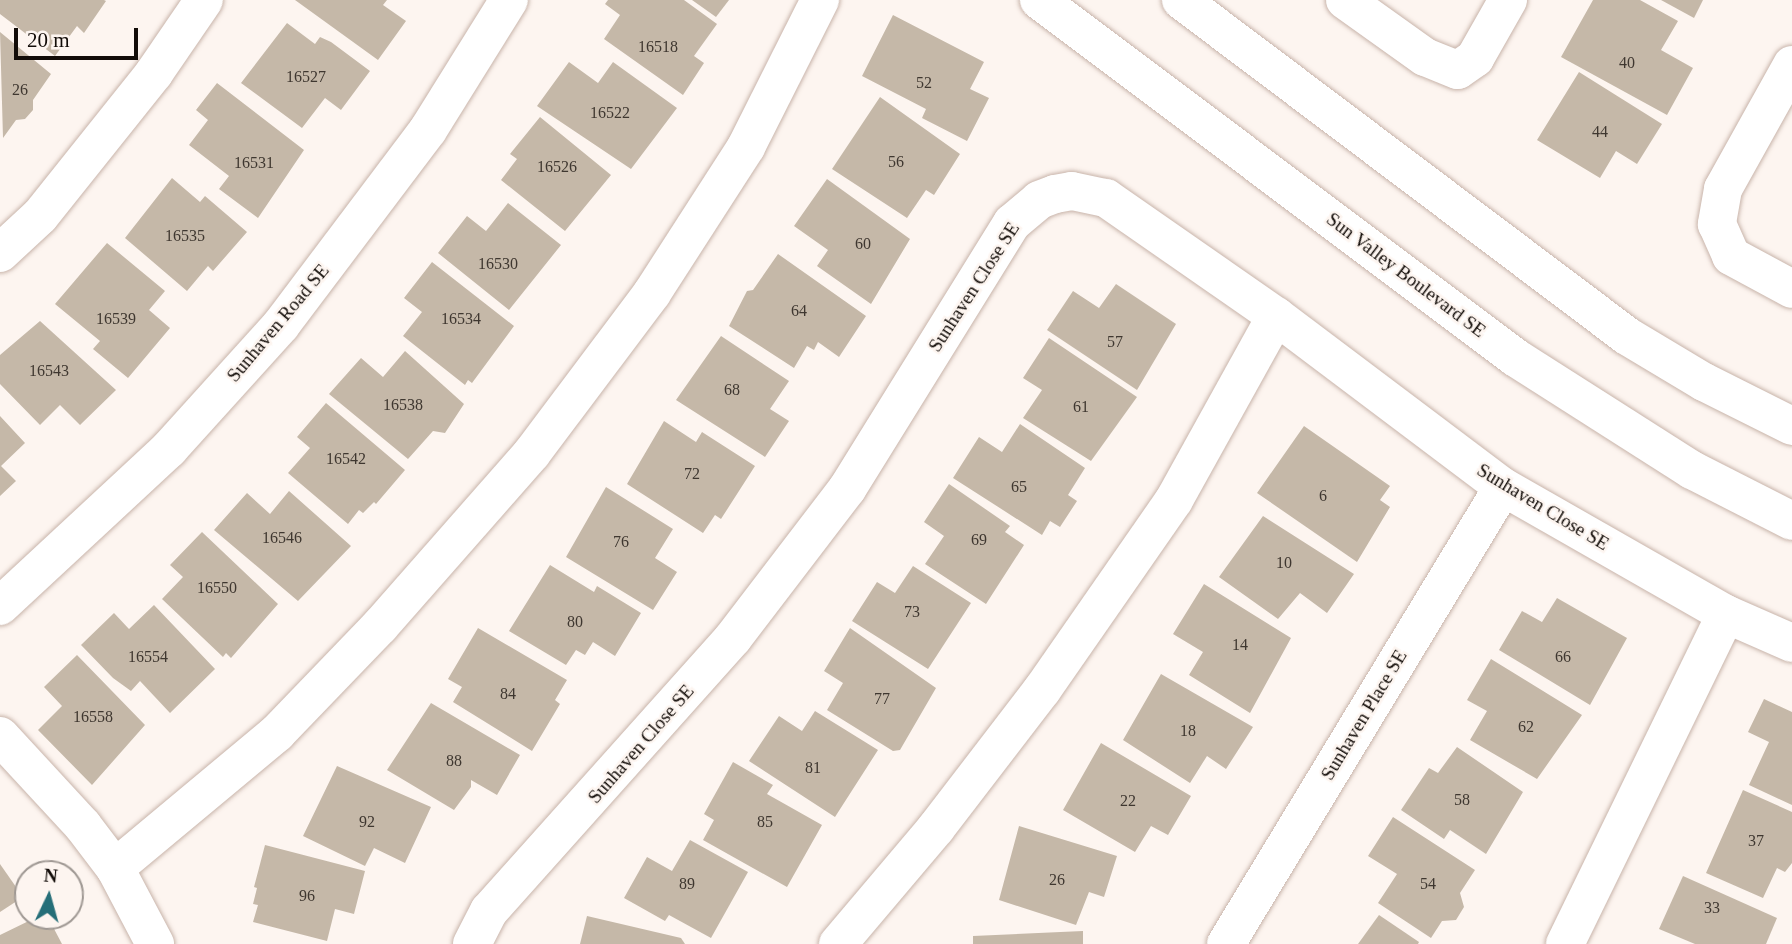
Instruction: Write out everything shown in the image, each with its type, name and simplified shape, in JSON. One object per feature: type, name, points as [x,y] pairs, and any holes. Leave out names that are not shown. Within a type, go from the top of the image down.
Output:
[{"type":"street","points":[[0,253],[40,216],[154,73],[204,0]]},
{"type":"street","name":"Sunhaven Road SE","points":[[0,606],[169,449],[281,325],[428,130],[509,0]]},
{"type":"street","points":[[115,868],[276,733],[380,626],[532,453],[652,293],[746,147],[820,0]]},
{"type":"street","name":"Sun Valley Boulevard SE","points":[[1039,0],[1516,358],[1692,470],[1792,522]]},
{"type":"street","points":[[1181,0],[1627,336],[1704,382],[1792,426]]},
{"type":"street","points":[[1345,0],[1425,57],[1458,70],[1475,58],[1508,0]]},
{"type":"street","points":[[1792,65],[1723,189],[1717,224],[1731,256],[1792,289]]},
{"type":"street","name":"Sunhaven Close SE","points":[[472,944],[489,911],[733,638],[847,488],[1024,211],[1055,194],[1072,191],[1106,198],[1276,316],[1503,487],[1726,614],[1792,643]]},
{"type":"street","points":[[838,944],[936,828],[1042,690],[1174,500],[1276,316]]},
{"type":"street","name":"Sunhaven Place SE","points":[[1226,944],[1503,487]]},
{"type":"street","points":[[1566,944],[1726,614]]},
{"type":"street","points":[[0,736],[83,826],[115,868],[155,944]]},
{"type":"building","points":[[0,0],[106,1],[84,33],[77,26],[55,56],[0,14]]},
{"type":"building","points":[[295,0],[387,0],[383,5],[406,21],[378,60]]},
{"type":"building","points":[[608,0],[684,0],[717,24],[694,56],[704,63],[683,95],[604,39],[620,15],[605,4]]},
{"type":"building","points":[[692,0],[729,0],[716,17]]},
{"type":"building","points":[[1593,0],[1640,0],[1678,21],[1661,50],[1693,68],[1667,115],[1561,57]]},
{"type":"building","points":[[1661,0],[1703,0],[1694,18]]},
{"type":"building","points":[[893,15],[984,62],[970,89],[989,98],[967,141],[922,118],[926,109],[862,76]]},
{"type":"building","points":[[287,23],[315,44],[320,37],[331,42],[370,71],[341,110],[325,98],[302,128],[241,83]]},
{"type":"building","points":[[0,32],[51,74],[33,100],[33,110],[25,119],[16,120],[3,138]]},
{"type":"building","points":[[569,62],[598,83],[613,62],[677,108],[631,169],[537,106]]},
{"type":"building","points":[[1579,72],[1662,124],[1637,164],[1616,151],[1600,178],[1537,140]]},
{"type":"building","points":[[217,83],[304,150],[258,218],[219,189],[229,176],[189,145],[208,120],[196,110]]},
{"type":"building","points":[[880,97],[960,154],[934,195],[926,190],[907,218],[832,169]]},
{"type":"building","points":[[540,117],[611,175],[565,231],[501,180],[517,159],[510,154]]},
{"type":"building","points":[[172,178],[200,202],[205,196],[247,232],[213,271],[208,266],[187,291],[125,238]]},
{"type":"building","points":[[827,179],[910,239],[871,304],[817,266],[828,250],[794,226]]},
{"type":"building","points":[[508,203],[561,245],[509,310],[438,253],[467,216],[486,231]]},
{"type":"building","points":[[107,243],[165,291],[149,310],[170,328],[128,378],[93,349],[100,341],[55,304]]},
{"type":"building","points":[[778,254],[866,316],[839,357],[818,342],[814,350],[807,346],[794,368],[729,326],[747,291],[753,290]]},
{"type":"building","points":[[432,262],[514,326],[472,383],[468,380],[465,385],[403,336],[422,312],[404,298]]},
{"type":"building","points":[[1116,284],[1176,324],[1137,390],[1047,330],[1073,291],[1099,308]]},
{"type":"building","points":[[40,321],[116,390],[80,425],[60,405],[40,425],[0,384],[0,355]]},
{"type":"building","points":[[721,336],[789,381],[770,409],[789,421],[765,457],[676,400]]},
{"type":"building","points":[[1049,338],[1137,397],[1091,461],[1023,418],[1042,390],[1023,378]]},
{"type":"building","points":[[405,351],[464,404],[445,433],[433,431],[408,459],[329,394],[361,358],[383,377]]},
{"type":"building","points":[[326,403],[405,470],[376,504],[374,502],[363,513],[359,510],[348,524],[288,473],[310,448],[297,437]]},
{"type":"building","points":[[0,416],[25,443],[1,466],[16,481],[0,496]]},
{"type":"building","points":[[664,421],[696,442],[702,432],[755,466],[721,519],[715,515],[703,533],[627,484]]},
{"type":"building","points":[[1020,424],[1085,468],[1068,495],[1077,501],[1060,527],[1050,521],[1042,535],[953,478],[979,437],[1002,452]]},
{"type":"building","points":[[1304,426],[1390,486],[1380,500],[1390,507],[1357,562],[1257,493]]},
{"type":"building","points":[[949,484],[1010,526],[1005,532],[1024,545],[986,604],[925,564],[944,536],[924,522]]},
{"type":"building","points":[[606,487],[673,529],[655,558],[677,572],[653,610],[566,557]]},
{"type":"building","points":[[289,491],[351,546],[298,601],[214,530],[247,493],[270,514]]},
{"type":"building","points":[[1263,516],[1354,574],[1327,613],[1300,593],[1278,619],[1219,577]]},
{"type":"building","points":[[202,532],[278,604],[231,658],[226,653],[223,657],[162,599],[183,577],[170,565]]},
{"type":"building","points":[[550,565],[594,592],[597,586],[641,613],[615,656],[593,642],[585,655],[576,650],[566,665],[509,631]]},
{"type":"building","points":[[913,566],[971,603],[928,669],[852,621],[877,582],[895,593]]},
{"type":"building","points":[[1204,584],[1291,638],[1250,713],[1189,675],[1203,652],[1173,634]]},
{"type":"building","points":[[1557,598],[1627,638],[1590,705],[1499,650],[1522,611],[1542,622]]},
{"type":"building","points":[[154,605],[215,669],[170,713],[140,681],[131,691],[113,678],[81,645],[114,613],[129,629]]},
{"type":"building","points":[[478,628],[567,680],[555,700],[560,704],[532,751],[453,702],[462,687],[448,679]]},
{"type":"building","points":[[850,628],[936,688],[900,750],[893,751],[827,710],[843,683],[824,671]]},
{"type":"building","points":[[77,655],[145,725],[92,785],[38,730],[62,706],[44,687]]},
{"type":"building","points":[[1491,659],[1582,715],[1537,779],[1470,740],[1487,711],[1467,700]]},
{"type":"building","points":[[1161,674],[1253,727],[1226,769],[1207,756],[1190,783],[1123,740]]},
{"type":"building","points":[[1764,699],[1792,712],[1792,805],[1749,785],[1769,742],[1748,732]]},
{"type":"building","points":[[431,703],[520,755],[497,795],[471,780],[471,787],[454,810],[387,770]]},
{"type":"building","points":[[815,711],[878,750],[835,817],[749,761],[779,716],[802,731]]},
{"type":"building","points":[[1101,743],[1191,796],[1168,835],[1151,826],[1135,852],[1063,810]]},
{"type":"building","points":[[1457,747],[1523,792],[1486,854],[1450,830],[1444,839],[1401,810],[1429,768],[1438,773]]},
{"type":"building","points":[[733,762],[773,785],[767,794],[822,825],[787,887],[703,840],[714,820],[704,814]]},
{"type":"building","points":[[337,766],[431,807],[405,863],[374,848],[365,866],[303,836]]},
{"type":"building","points":[[1743,790],[1792,812],[1792,863],[1785,872],[1777,868],[1763,898],[1706,873]]},
{"type":"building","points":[[1393,817],[1475,870],[1460,893],[1464,907],[1456,920],[1442,921],[1431,938],[1378,903],[1397,874],[1368,856]]},
{"type":"building","points":[[1019,826],[1117,856],[1104,897],[1089,892],[1076,925],[999,900]]},
{"type":"building","points":[[690,840],[748,872],[711,938],[669,915],[665,921],[624,898],[647,857],[672,871]]},
{"type":"building","points":[[265,845],[365,871],[354,914],[335,909],[327,941],[253,922],[258,905],[253,904],[257,888],[254,887]]},
{"type":"building","points":[[0,864],[14,884],[14,903],[0,912]]},
{"type":"building","points":[[1683,876],[1777,918],[1766,944],[1695,944],[1659,929]]},
{"type":"building","points":[[1379,915],[1419,942],[1418,944],[1358,944]]},
{"type":"building","points":[[587,916],[681,938],[685,944],[580,944]]},
{"type":"building","points":[[14,928],[55,930],[62,944],[0,944],[0,935]]},
{"type":"building","points":[[1083,931],[1083,944],[973,944],[973,936]]}]
